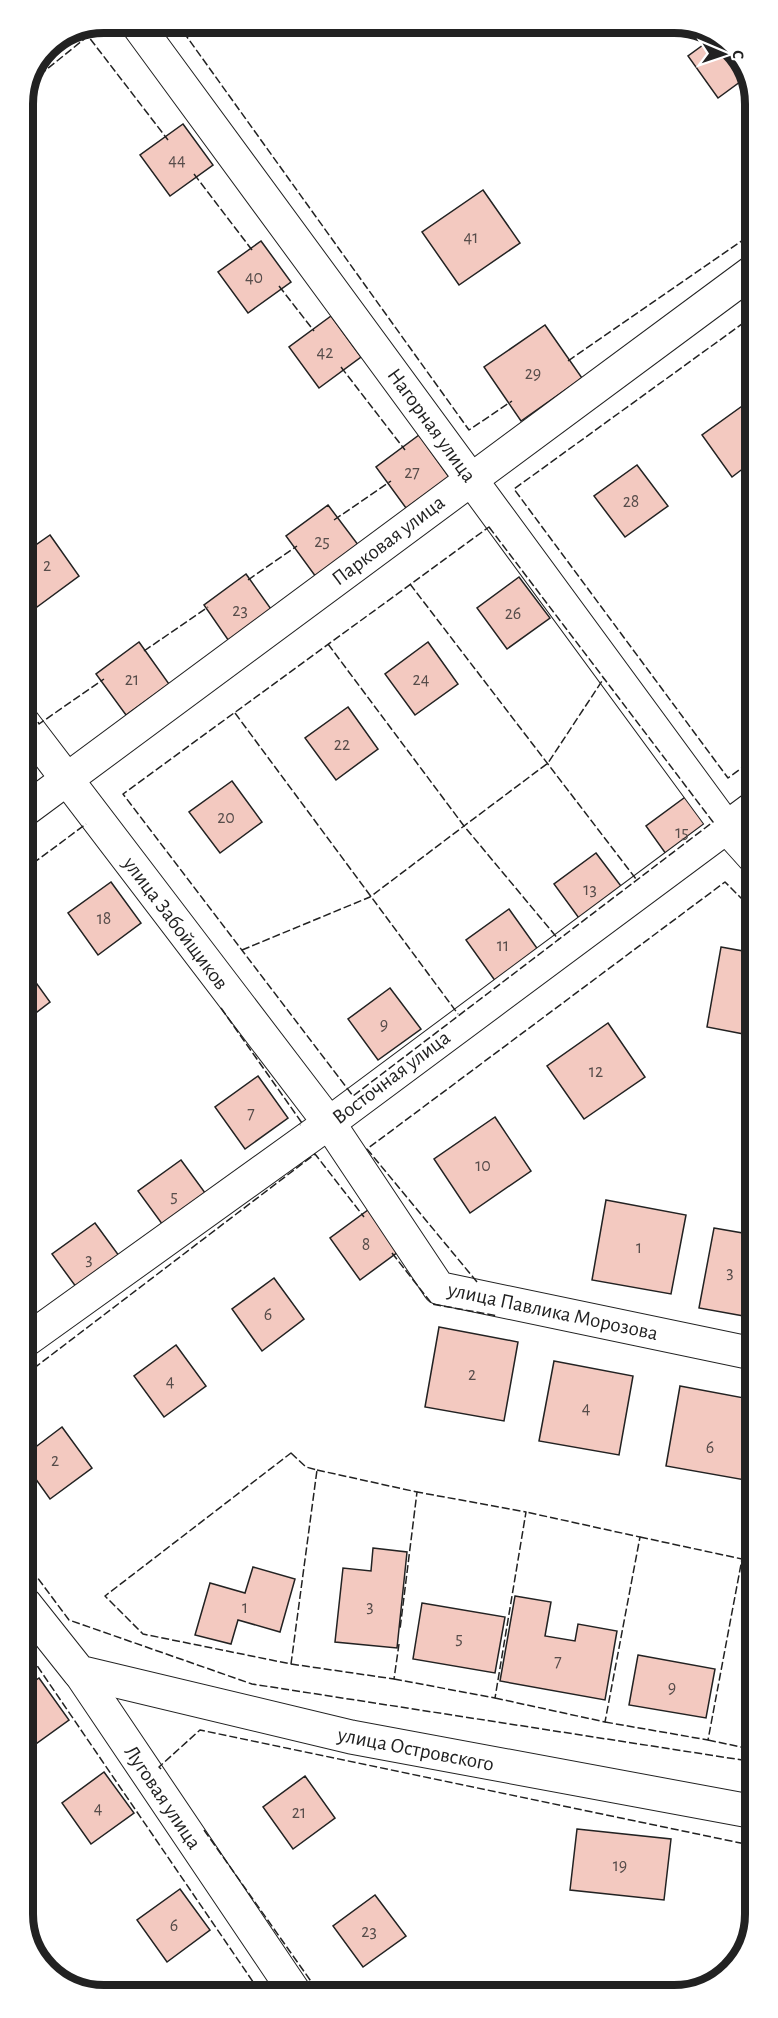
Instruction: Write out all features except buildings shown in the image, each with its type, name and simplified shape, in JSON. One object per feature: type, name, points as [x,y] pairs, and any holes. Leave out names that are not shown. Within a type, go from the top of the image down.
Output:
[{"type":"main road","name":"Луговая улица","points":[[33,1614],[79,1672]]},
{"type":"main road","name":"улица Островского","points":[[79,1672],[351,1737],[745,1810]]},
{"type":"street","name":"Нагорная улица","points":[[144,33],[727,828],[745,848]]},
{"type":"street","name":"Парковая улица","points":[[33,805],[745,277]]},
{"type":"street","name":"улица Забойщиков","points":[[33,735],[329,1123]]},
{"type":"street","name":"Восточная улица","points":[[33,1336],[329,1123],[745,814]]},
{"type":"street","name":"улица Павлика Морозова","points":[[329,1123],[439,1288],[745,1351]]},
{"type":"street","name":"Луговая улица","points":[[79,1672],[290,1985]]},
{"type":"fence","points":[[184,33],[469,430],[512,401]]},
{"type":"fence","points":[[39,76],[88,36],[168,140]]},
{"type":"fence","points":[[194,174],[252,250]]},
{"type":"fence","points":[[568,361],[745,239]]},
{"type":"fence","points":[[279,286],[314,331]]},
{"type":"fence","points":[[745,322],[514,489],[728,778],[745,766]]},
{"type":"fence","points":[[341,367],[405,450]]},
{"type":"fence","points":[[334,520],[391,481]]},
{"type":"fence","points":[[489,527],[713,822],[353,1096],[123,794],[489,527]]},
{"type":"fence","points":[[248,580],[297,546]]},
{"type":"fence","points":[[410,584],[636,879]]},
{"type":"fence","points":[[144,651],[208,607]]},
{"type":"fence","points":[[328,644],[464,826],[559,940]]},
{"type":"fence","points":[[242,950],[370,897],[548,763],[604,678]]},
{"type":"fence","points":[[38,722],[39,724],[104,679]]},
{"type":"fence","points":[[235,713],[458,1014]]},
{"type":"fence","points":[[33,863],[86,824]]},
{"type":"fence","points":[[477,1282],[367,1149],[725,882],[745,902]]},
{"type":"fence","points":[[221,1008],[302,1123],[300,1125]]},
{"type":"fence","points":[[33,1369],[315,1154],[364,1217]]},
{"type":"fence","points":[[392,1253],[432,1304],[498,1316]]},
{"type":"fence","points":[[291,1453],[306,1467],[317,1470],[291,1664],[143,1634],[105,1596],[291,1453]]},
{"type":"fence","points":[[317,1470],[417,1492],[400,1629]]},
{"type":"fence","points":[[394,1679],[495,1698],[526,1512],[417,1492]]},
{"type":"fence","points":[[495,1698],[605,1722],[640,1537],[526,1512]]},
{"type":"fence","points":[[605,1722],[708,1740],[742,1559],[640,1537]]},
{"type":"fence","points":[[33,1572],[69,1620],[252,1684],[745,1760]]},
{"type":"fence","points":[[291,1664],[394,1679],[399,1644]]},
{"type":"fence","points":[[33,1660],[255,1985]]},
{"type":"fence","points":[[161,1769],[159,1767],[200,1730],[745,1844]]},
{"type":"fence","points":[[708,1740],[745,1748]]},
{"type":"fence","points":[[204,1830],[314,1985]]}]
